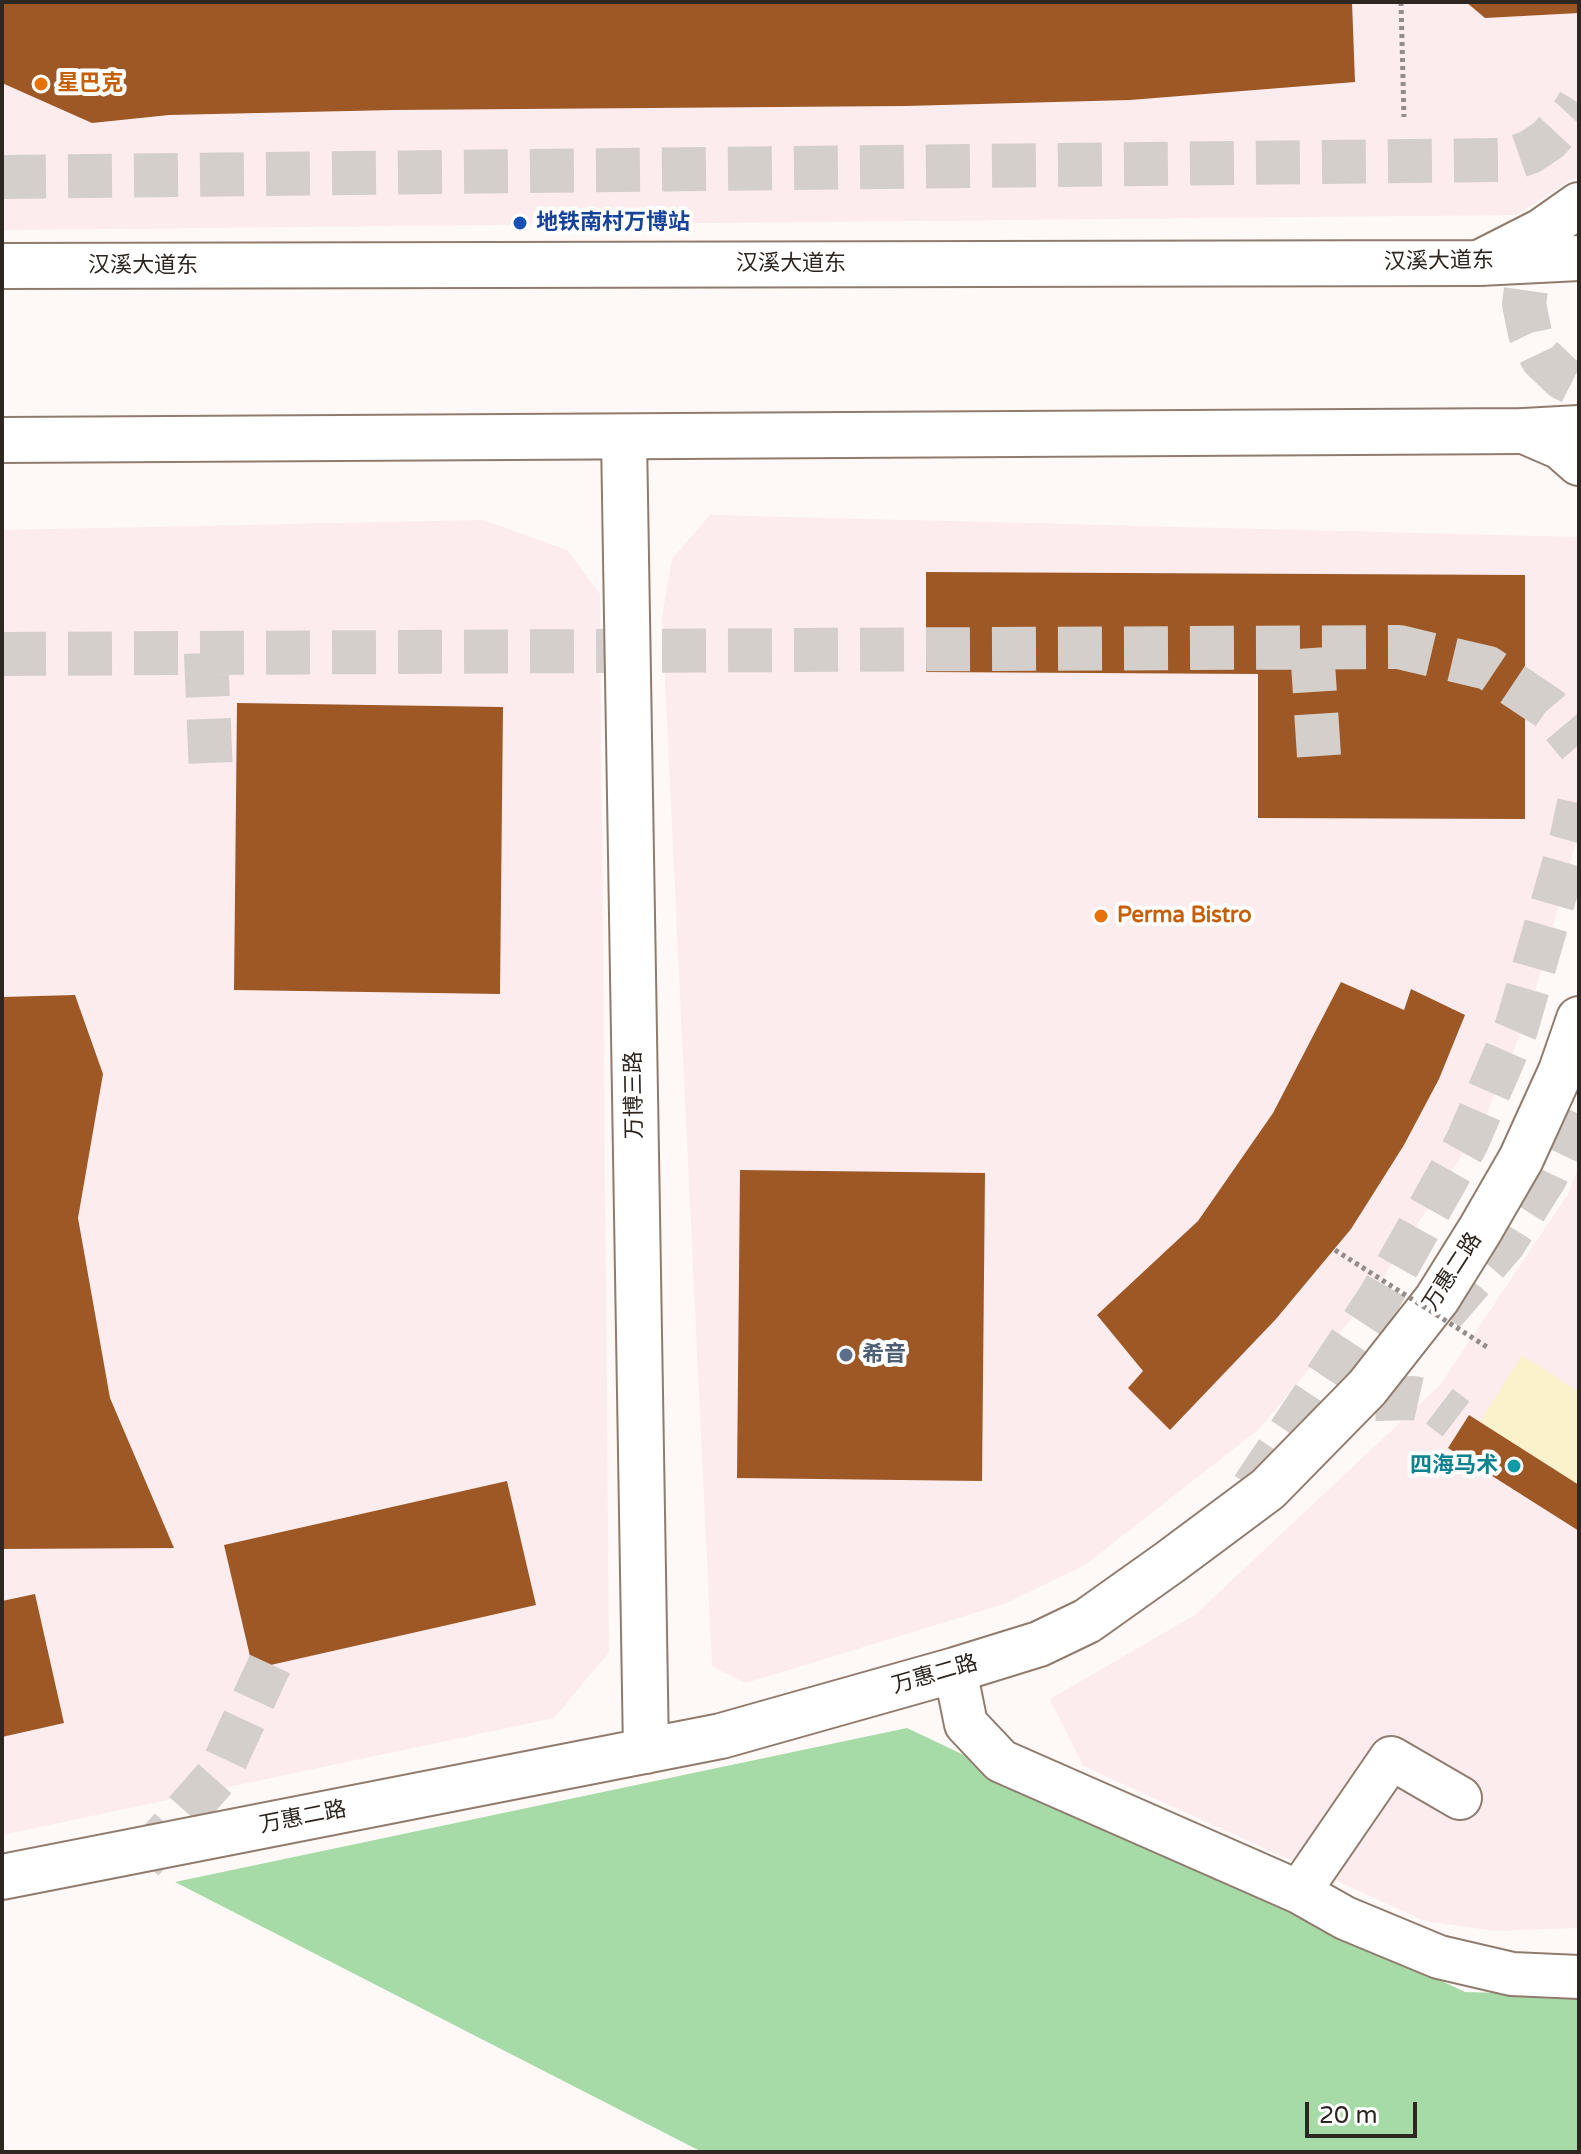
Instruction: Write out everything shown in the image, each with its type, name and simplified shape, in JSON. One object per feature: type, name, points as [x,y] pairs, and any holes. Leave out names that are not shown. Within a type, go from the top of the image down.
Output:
[{"type":"street","points":[[1479,263],[1542,231],[1579,205]]},
{"type":"street","name":"汉溪大道东","points":[[2,266],[1479,263],[1579,258]]},
{"type":"street","points":[[2,440],[624,438],[1524,431],[1579,428]]},
{"type":"street","points":[[1524,431],[1561,447],[1579,463]]},
{"type":"street","name":"万博三路","points":[[624,438],[646,1751]]},
{"type":"street","name":"万惠二路","points":[[2,1877],[721,1736],[1039,1644],[1087,1621],[1268,1489],[1367,1388],[1437,1299],[1494,1206],[1521,1159],[1561,1071],[1579,1019]]},
{"type":"street","points":[[955,1670],[966,1724],[1001,1761],[1299,1892],[1345,1918],[1439,1957],[1512,1974],[1579,1977]]},
{"type":"street","points":[[1299,1892],[1391,1758],[1460,1798]]},
{"type":"path","points":[[1401,2],[1404,117]]},
{"type":"path","points":[[1335,1250],[1487,1347]]},
{"type":"shaded area","points":[[2,2],[1579,2],[1579,175],[1517,215],[2,230]]},
{"type":"shaded area","points":[[710,515],[1579,537],[1579,830],[1529,1014],[1482,1124],[1376,1289],[1259,1429],[1085,1565],[1004,1604],[746,1683],[712,1666],[662,617],[672,559]]},
{"type":"shaded area","points":[[483,520],[567,550],[600,594],[609,1652],[554,1718],[2,1835],[2,530]]},
{"type":"shaded area","points":[[1579,1166],[1579,1928],[1495,1931],[1425,1921],[1083,1766],[1050,1699],[1195,1615],[1440,1385],[1568,1194]]},
{"type":"green space","points":[[907,1728],[1465,1992],[1579,1995],[1579,2152],[702,2152],[175,1882]]},
{"type":"sand","points":[[1522,1355],[1579,1392],[1579,1485],[1480,1422]]},
{"type":"building","points":[[2,2],[1352,2],[1355,82],[1130,100],[906,106],[394,110],[169,115],[92,123],[2,83]]},
{"type":"building","points":[[1466,2],[1579,2],[1579,13],[1485,18]]},
{"type":"building","points":[[926,572],[1525,575],[1525,819],[1258,818],[1258,674],[926,672]]},
{"type":"building","points":[[237,703],[503,707],[500,994],[234,990]]},
{"type":"building","points":[[1341,982],[1404,1010],[1411,989],[1465,1015],[1439,1079],[1404,1145],[1351,1229],[1276,1319],[1170,1430],[1128,1388],[1143,1371],[1097,1315],[1198,1221],[1273,1113]]},
{"type":"building","points":[[75,995],[103,1074],[78,1218],[110,1398],[174,1548],[2,1549],[2,997]]},
{"type":"building","points":[[740,1170],[985,1173],[982,1481],[737,1478]]},
{"type":"building","name":"四海马术","points":[[1469,1415],[1579,1485],[1579,1531],[1448,1448]]},
{"type":"building","points":[[507,1481],[536,1605],[253,1669],[224,1545]]},
{"type":"building","points":[[35,1594],[64,1723],[2,1737],[2,1601]]},
{"type":"tunnel","points":[[2,177],[1507,160],[1530,152],[1548,140],[1579,103]]},
{"type":"tunnel","points":[[1557,234],[1541,251],[1528,276],[1524,304],[1530,333],[1542,358],[1563,378],[1579,386]]},
{"type":"tunnel","points":[[2,654],[1399,647],[1488,668],[1548,708],[1579,745]]},
{"type":"tunnel","points":[[1312,648],[1319,756]]},
{"type":"tunnel","points":[[206,653],[211,775]]},
{"type":"tunnel","points":[[1253,1488],[1380,1297],[1467,1142],[1516,1029],[1579,803]]},
{"type":"tunnel","points":[[1443,1313],[1504,1243],[1546,1176],[1579,1107]]},
{"type":"tunnel","points":[[1375,1399],[1413,1398],[1435,1403],[1456,1419]]},
{"type":"tunnel","points":[[142,1861],[219,1774],[270,1664]]},
{"type":"place","name":"星巴克","points":[[41,84]]},
{"type":"place","name":"地铁南村万博站","points":[[520,223]]},
{"type":"place","name":"Perma Bistro","points":[[1101,916]]},
{"type":"place","name":"希音","points":[[846,1355]]},
{"type":"place","name":"四海马术","points":[[1514,1466]]}]
